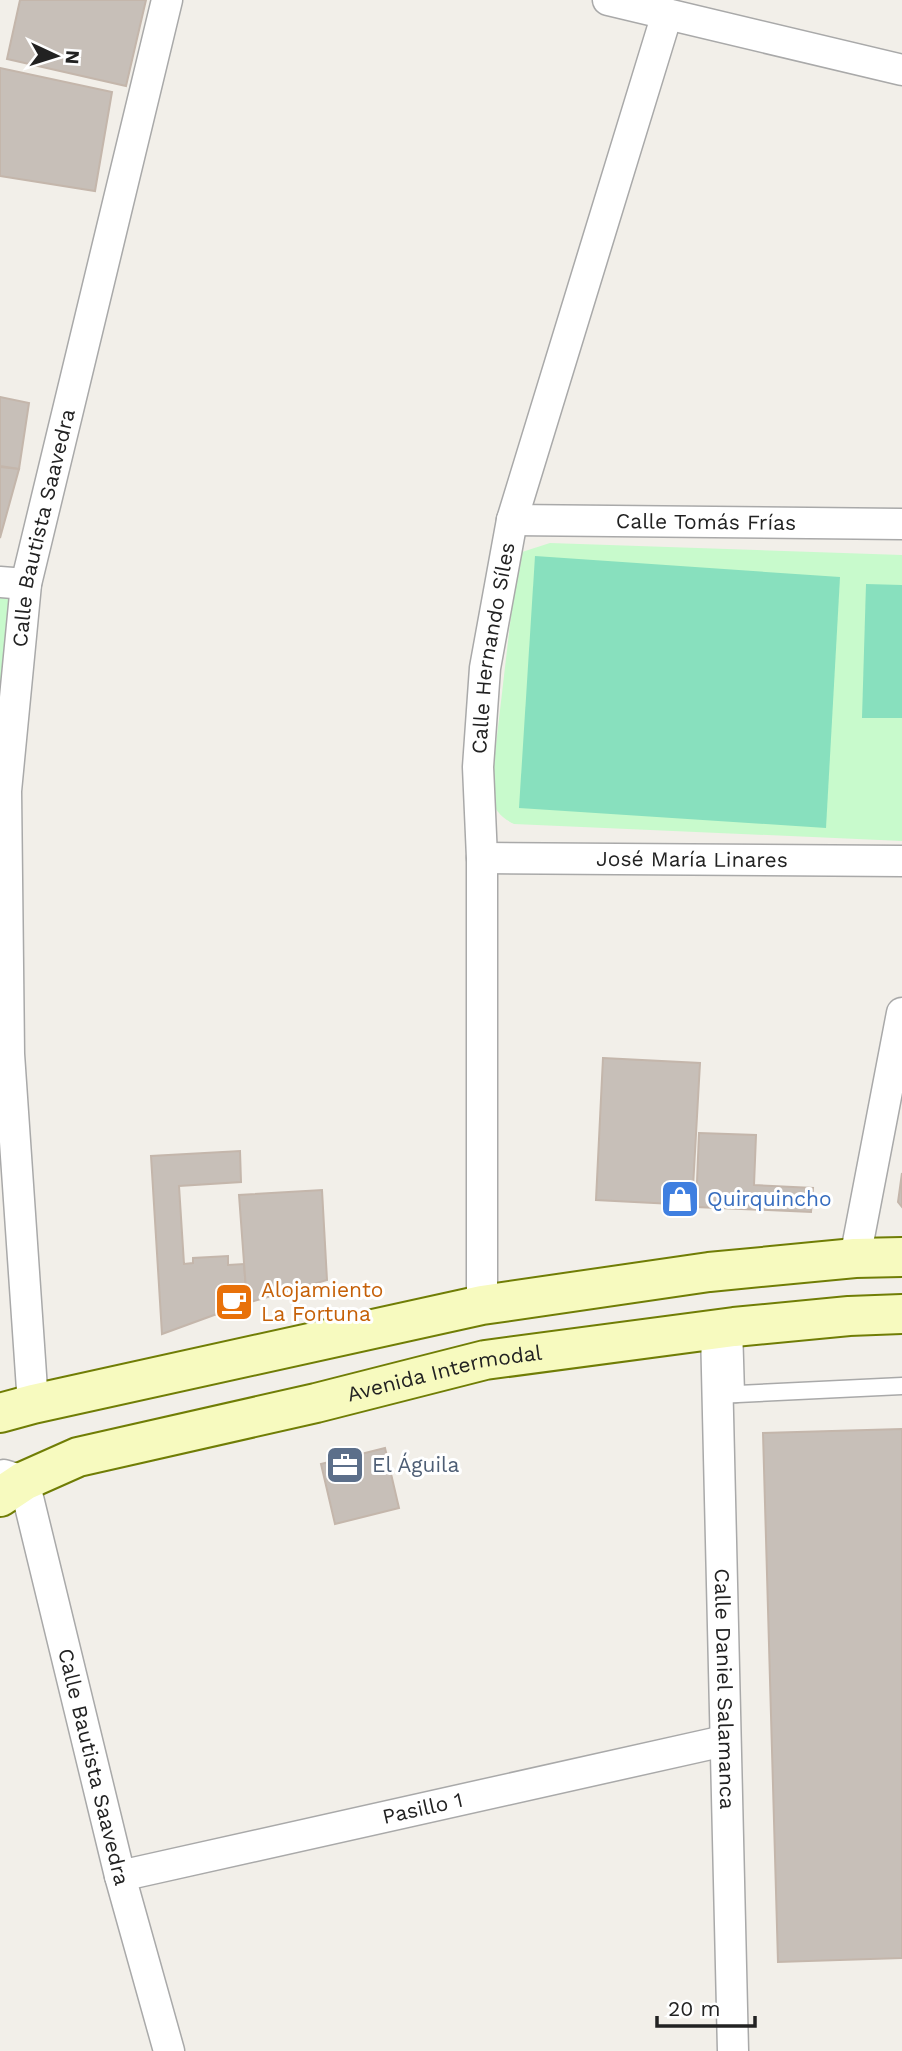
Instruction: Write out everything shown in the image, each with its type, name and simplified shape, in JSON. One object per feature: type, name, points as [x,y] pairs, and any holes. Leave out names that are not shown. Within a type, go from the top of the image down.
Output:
[{"type":"main road","points":[[16,1408],[482,1305],[709,1272],[855,1258],[902,1257]]},
{"type":"main road","name":"Avenida Intermodal","points":[[8,1484],[78,1457],[316,1403],[485,1360],[725,1328],[849,1316],[902,1314]]},
{"type":"street","name":"Calle Bautista Saavedra","points":[[16,1408],[3,791],[13,583],[167,0]]},
{"type":"street","points":[[608,0],[902,70]]},
{"type":"street","name":"Calle Hernando Síles","points":[[482,1305],[482,858],[478,767],[485,668],[512,520],[667,14]]},
{"type":"street","name":"Calle Tomás Frías","points":[[512,520],[902,524]]},
{"type":"street","name":"José María Linares","points":[[482,858],[902,861]]},
{"type":"street","points":[[855,1258],[902,1013]]},
{"type":"street","name":"Calle Daniel Salamanca","points":[[725,1328],[727,1394],[724,1741],[733,2051]]},
{"type":"street","name":"Calle Bautista Saavedra","points":[[8,1484],[169,2051]]},
{"type":"street","name":"Pasillo 1","points":[[120,1876],[724,1741]]},
{"type":"lane","points":[[727,1394],[902,1387]]},
{"type":"green space","points":[[550,543],[902,555],[902,841],[514,824],[502,816],[490,796],[517,564],[522,552]]},
{"type":"green space","points":[[535,556],[840,577],[826,828],[519,808]]},
{"type":"green space","points":[[866,584],[902,585],[902,718],[862,718]]},
{"type":"green space","points":[[0,592],[11,599],[0,734]]},
{"type":"building","points":[[20,0],[146,0],[126,86],[7,59]]},
{"type":"building","points":[[0,68],[112,92],[95,191],[0,176]]},
{"type":"building","points":[[0,397],[29,403],[19,469],[0,466]]},
{"type":"building","points":[[0,467],[19,469],[0,538]]},
{"type":"building","points":[[603,1058],[700,1063],[692,1205],[596,1200]]},
{"type":"building","points":[[699,1133],[756,1135],[754,1185],[813,1188],[811,1212],[696,1207]]},
{"type":"building","points":[[240,1151],[241,1182],[179,1186],[184,1264],[193,1263],[193,1258],[228,1256],[228,1265],[244,1264],[247,1303],[162,1334],[151,1156]]},
{"type":"building","points":[[902,1173],[902,1207],[898,1202]]},
{"type":"building","points":[[322,1190],[327,1280],[247,1303],[239,1195]]},
{"type":"building","points":[[902,1429],[902,1958],[778,1962],[763,1433]]},
{"type":"building","points":[[385,1448],[399,1508],[335,1524],[321,1464]]},
{"type":"place","name":"Quirquincho","points":[[680,1199]]},
{"type":"place","name":"Alojamiento La Fortuna","points":[[234,1302]]},
{"type":"place","name":"El Águila","points":[[345,1465]]}]
